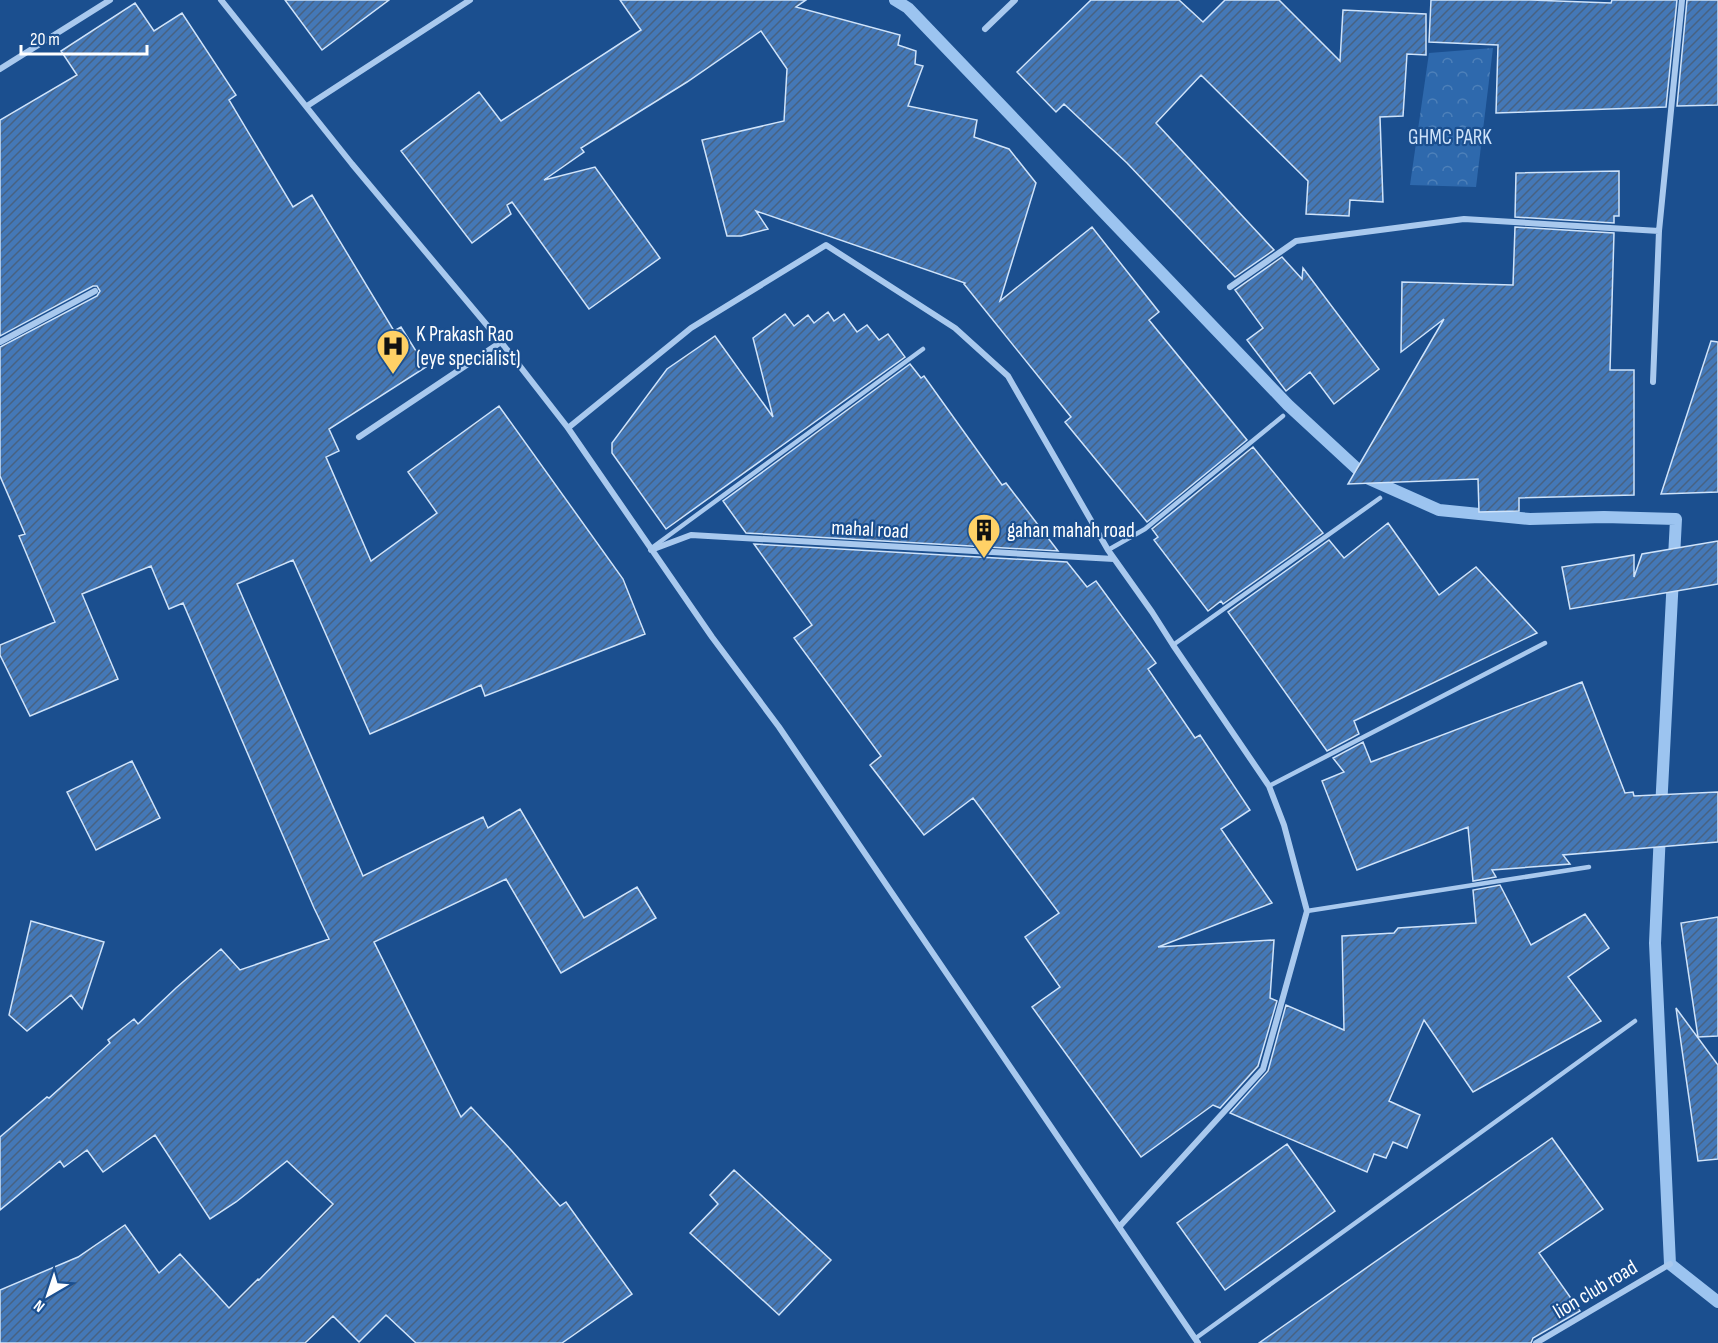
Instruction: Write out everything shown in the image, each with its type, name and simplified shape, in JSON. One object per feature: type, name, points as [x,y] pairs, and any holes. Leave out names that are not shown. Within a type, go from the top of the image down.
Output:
[{"type":"street","points":[[0,69],[111,0]]},
{"type":"street","points":[[221,0],[352,164],[501,342],[568,428],[711,638],[779,727],[1197,1341]]},
{"type":"street","points":[[307,106],[470,0]]},
{"type":"street","points":[[985,29],[1016,0]]},
{"type":"street","points":[[1653,382],[1659,231],[1682,0]]},
{"type":"street","points":[[1230,287],[1296,240],[1464,219],[1659,231]]},
{"type":"street","points":[[568,428],[691,328],[826,245],[955,328],[1008,376],[1108,550],[1269,786],[1284,825],[1306,911],[1263,1069],[1120,1226]]},
{"type":"street","points":[[0,342],[95,291]]},
{"type":"street","points":[[358,437],[501,342]]},
{"type":"street","name":"mahal road","points":[[651,549],[691,536],[1114,559]]},
{"type":"street","points":[[651,549],[664,569]]},
{"type":"street","name":"lion club road","points":[[1536,1343],[1670,1264]]},
{"type":"lane","points":[[651,549],[923,349]]},
{"type":"lane","points":[[1108,550],[1145,529],[1283,417]]},
{"type":"lane","points":[[1173,645],[1380,498]]},
{"type":"lane","points":[[1269,786],[1545,643]]},
{"type":"lane","points":[[1306,911],[1589,867]]},
{"type":"lane","points":[[1197,1341],[1635,1021]]},
{"type":"green space","name":"GHMC PARK","points":[[1493,48],[1476,187],[1410,185],[1429,53]]},
{"type":"building","points":[[285,0],[389,0],[322,50]]},
{"type":"building","points":[[620,0],[806,0],[796,7],[900,35],[898,45],[916,51],[915,64],[923,66],[908,106],[977,120],[974,137],[1009,149],[1036,183],[1000,301],[1092,227],[1159,312],[1149,320],[1247,440],[1147,522],[1065,422],[1071,417],[965,283],[756,211],[768,229],[741,236],[727,236],[702,140],[784,121],[787,69],[761,31],[687,82],[581,148],[584,152],[544,180],[595,167],[660,258],[589,309],[512,202],[507,205],[511,214],[472,243],[401,151],[479,92],[501,121],[641,30]]},
{"type":"building","points":[[1091,0],[1179,0],[1203,22],[1225,0],[1279,0],[1340,61],[1343,10],[1426,14],[1426,55],[1407,54],[1403,116],[1380,117],[1383,202],[1350,200],[1349,216],[1306,214],[1308,181],[1201,75],[1156,123],[1274,250],[1235,277],[1127,163],[1064,104],[1056,112],[1017,72]]},
{"type":"building","points":[[1431,0],[1611,3],[1612,0],[1677,0],[1666,107],[1496,113],[1498,45],[1429,42]]},
{"type":"building","points":[[1687,0],[1718,0],[1718,105],[1677,106]]},
{"type":"building","points":[[135,3],[154,31],[182,13],[236,95],[229,100],[293,207],[312,195],[394,331],[401,327],[426,367],[329,429],[339,451],[326,457],[371,561],[437,513],[408,472],[499,406],[623,579],[645,634],[485,696],[481,685],[370,734],[293,560],[237,584],[363,876],[483,817],[488,828],[520,809],[584,918],[637,887],[656,918],[561,973],[506,879],[374,942],[461,1117],[471,1107],[560,1206],[566,1202],[632,1294],[562,1343],[416,1343],[386,1315],[359,1342],[333,1316],[305,1343],[0,1343],[0,1290],[78,1257],[125,1225],[159,1273],[180,1254],[229,1308],[333,1204],[287,1161],[236,1202],[210,1219],[155,1135],[103,1172],[87,1150],[64,1167],[60,1161],[0,1210],[0,1137],[47,1097],[49,1098],[110,1043],[108,1040],[134,1019],[138,1024],[221,949],[240,970],[329,939],[183,603],[169,609],[151,566],[82,594],[118,679],[30,716],[0,655],[0,645],[55,622],[19,536],[25,534],[0,476],[0,347],[97,296],[100,291],[97,286],[93,286],[0,336],[0,120],[77,75],[61,51]]},
{"type":"building","points":[[1619,171],[1619,216],[1614,216],[1614,223],[1515,217],[1516,173]]},
{"type":"building","points":[[1515,227],[1614,233],[1610,370],[1634,370],[1634,495],[1519,498],[1519,511],[1479,512],[1478,479],[1348,484],[1444,319],[1401,352],[1402,282],[1513,285]]},
{"type":"building","points":[[1282,257],[1302,279],[1303,268],[1379,369],[1334,404],[1310,372],[1286,391],[1247,340],[1263,328],[1235,290]]},
{"type":"building","points":[[828,312],[834,321],[844,314],[857,332],[867,325],[879,340],[888,334],[905,357],[666,529],[612,453],[612,443],[667,369],[715,336],[773,417],[753,338],[785,314],[794,326],[808,315],[814,323]]},
{"type":"building","points":[[1711,341],[1718,342],[1718,492],[1661,494]]},
{"type":"building","points":[[910,364],[921,378],[924,376],[1002,485],[1006,483],[1058,551],[746,533],[723,501]]},
{"type":"building","points":[[1253,447],[1323,533],[1223,604],[1221,601],[1208,611],[1154,540],[1158,537],[1152,529]]},
{"type":"building","points":[[1388,523],[1439,595],[1476,567],[1537,633],[1354,721],[1359,734],[1327,751],[1228,612],[1329,540],[1344,558]]},
{"type":"building","points":[[1718,541],[1718,584],[1570,609],[1562,567],[1634,555],[1634,577],[1642,554]]},
{"type":"building","points":[[754,544],[1067,562],[1087,587],[1096,581],[1156,663],[1148,669],[1195,738],[1200,735],[1250,810],[1221,829],[1272,903],[1158,947],[1274,940],[1270,998],[1277,1001],[1258,1066],[1220,1108],[1213,1105],[1141,1157],[1032,1007],[1060,987],[1025,937],[1059,913],[973,798],[924,835],[870,765],[881,756],[794,638],[812,625]]},
{"type":"building","points":[[1582,682],[1625,793],[1633,792],[1634,796],[1718,792],[1718,842],[1563,855],[1570,864],[1492,870],[1496,877],[1473,881],[1468,827],[1357,870],[1322,781],[1344,772],[1333,758],[1363,742],[1371,762]]},
{"type":"building","points":[[132,761],[160,818],[96,850],[67,792]]},
{"type":"building","points":[[1500,885],[1531,945],[1585,914],[1609,948],[1568,977],[1601,1021],[1473,1092],[1424,1020],[1389,1101],[1420,1115],[1407,1148],[1393,1142],[1386,1158],[1374,1154],[1367,1172],[1230,1113],[1268,1071],[1286,1005],[1344,1030],[1342,936],[1394,933],[1398,928],[1476,923],[1473,890]]},
{"type":"building","points":[[1718,917],[1718,1036],[1698,1037],[1681,923]]},
{"type":"building","points":[[31,921],[104,942],[82,1009],[71,995],[27,1031],[9,1015]]},
{"type":"building","points":[[1676,1008],[1718,1065],[1718,1159],[1698,1161]]},
{"type":"building","points":[[1552,1138],[1603,1209],[1539,1253],[1580,1311],[1533,1338],[1531,1343],[1259,1343]]},
{"type":"building","points":[[1287,1144],[1335,1211],[1225,1290],[1177,1223]]},
{"type":"building","points":[[734,1170],[831,1260],[779,1315],[690,1233],[718,1204],[710,1195]]},
{"type":"waterway","points":[[895,0],[908,8],[1288,405],[1367,478],[1439,510],[1530,519],[1604,517],[1676,519],[1661,809]]},
{"type":"waterway","points":[[1660,832],[1655,943],[1670,1264],[1718,1302]]},
{"type":"place","name":"K Prakash Rao (eye specialist)","points":[[393,375]]},
{"type":"place","name":"gahan mahah road","points":[[984,559]]}]
